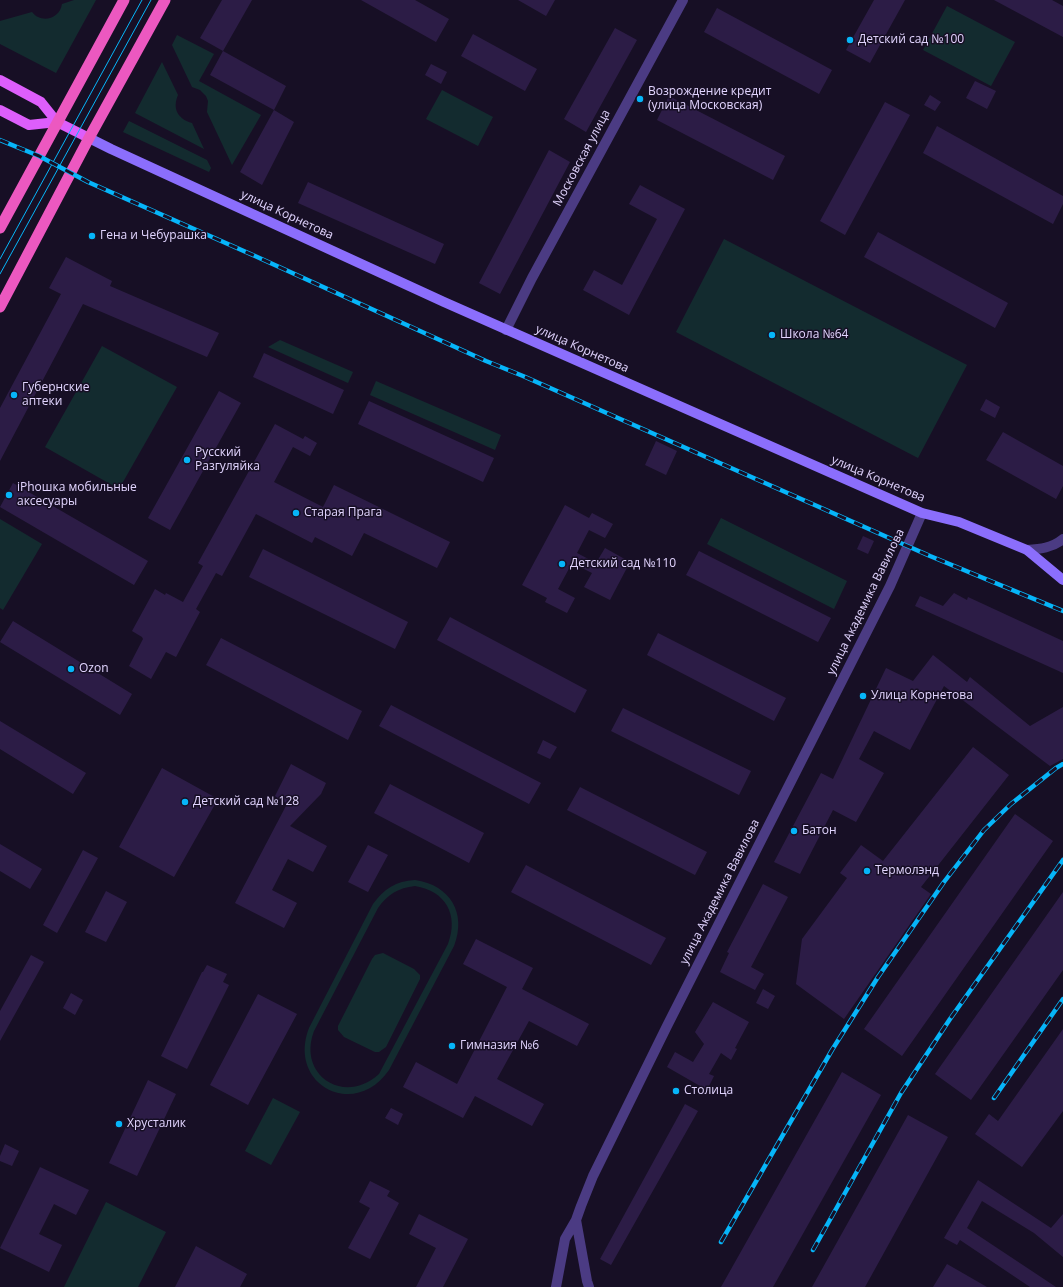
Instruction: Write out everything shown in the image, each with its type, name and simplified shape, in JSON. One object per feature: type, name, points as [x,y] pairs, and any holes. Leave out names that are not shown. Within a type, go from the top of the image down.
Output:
[{"type":"highway","points":[[0,228],[124,0]]},
{"type":"highway","points":[[0,307],[89,138],[165,0]]},
{"type":"main road","points":[[0,80],[41,102],[57,122],[89,138]]},
{"type":"main road","points":[[0,110],[29,126],[57,122]]},
{"type":"main road","name":"улица Корнетова","points":[[89,138],[506,330],[922,513],[959,522],[1027,550],[1063,580]]},
{"type":"street","name":"Московская улица","points":[[506,330],[532,278],[683,0]]},
{"type":"street","name":"улица Академика Вавилова","points":[[556,1287],[565,1239],[576,1220],[593,1176],[708,943],[890,586],[922,513]]},
{"type":"street","points":[[1027,550],[1043,549],[1058,543],[1063,539]]},
{"type":"street","points":[[576,1220],[586,1281],[589,1287]]},
{"type":"green space","points":[[74,0],[96,0],[56,73],[0,44],[0,21],[32,12],[40,18],[50,18],[58,13],[62,4]]},
{"type":"green space","points":[[947,6],[1015,42],[991,86],[923,50]]},
{"type":"green space","points":[[177,35],[214,54],[199,81],[261,115],[232,165],[207,112],[208,101],[206,96],[200,90],[192,87],[172,45]]},
{"type":"green space","points":[[162,62],[178,95],[176,100],[176,109],[183,119],[192,123],[204,149],[135,113]]},
{"type":"green space","points":[[442,90],[493,117],[478,146],[426,119]]},
{"type":"green space","points":[[129,121],[207,160],[211,168],[209,172],[123,132]]},
{"type":"green space","points":[[724,239],[967,365],[918,458],[676,332]]},
{"type":"green space","points":[[280,340],[353,372],[348,383],[268,347]]},
{"type":"green space","points":[[102,346],[177,387],[119,489],[45,447]]},
{"type":"green space","points":[[376,381],[501,435],[495,450],[370,395]]},
{"type":"green space","points":[[721,518],[847,581],[834,609],[707,544]]},
{"type":"green space","points":[[0,519],[42,544],[3,610],[0,608]]},
{"type":"green space","points":[[415,880],[438,888],[446,894],[452,902],[457,912],[458,922],[454,946],[389,1070],[375,1085],[359,1093],[343,1094],[328,1089],[316,1080],[307,1066],[305,1048],[309,1028],[373,904],[386,890],[396,884]],"holes":[[[415,886],[435,893],[442,899],[451,914],[452,923],[448,944],[379,1074],[365,1083],[352,1087],[339,1086],[327,1081],[318,1072],[312,1061],[310,1047],[314,1031],[378,908],[390,895],[403,888]]]},
{"type":"green space","points":[[383,953],[414,969],[420,975],[420,979],[386,1047],[379,1052],[375,1052],[344,1037],[338,1030],[338,1026],[372,959],[375,955]]},
{"type":"green space","points":[[273,1098],[300,1112],[271,1165],[245,1151]]},
{"type":"green space","points":[[106,1202],[166,1232],[138,1287],[64,1287]]},
{"type":"building","points":[[222,0],[252,0],[223,51],[200,38]]},
{"type":"building","points":[[361,0],[415,0],[449,19],[436,42]]},
{"type":"building","points":[[518,0],[555,0],[546,16]]},
{"type":"building","points":[[874,0],[905,0],[870,63],[846,50]]},
{"type":"building","points":[[994,0],[1052,0],[1063,6],[1063,37]]},
{"type":"building","points":[[717,8],[832,70],[819,94],[704,32]]},
{"type":"building","points":[[615,28],[637,40],[586,132],[564,119]]},
{"type":"building","points":[[473,34],[537,69],[525,91],[461,56]]},
{"type":"building","points":[[223,51],[286,86],[274,110],[210,75]]},
{"type":"building","points":[[431,64],[447,72],[441,84],[425,75]]},
{"type":"building","points":[[975,81],[996,91],[987,109],[966,98]]},
{"type":"building","points":[[930,95],[941,102],[935,111],[924,105]]},
{"type":"building","points":[[669,96],[785,156],[773,180],[657,120]]},
{"type":"building","points":[[885,102],[910,115],[845,235],[820,221]]},
{"type":"building","points":[[274,110],[294,122],[262,185],[240,172]]},
{"type":"building","points":[[937,126],[1063,196],[1063,204],[1053,224],[923,153]]},
{"type":"building","points":[[549,150],[570,162],[500,294],[479,283]]},
{"type":"building","points":[[308,182],[444,244],[435,264],[298,203]]},
{"type":"building","points":[[640,185],[685,209],[629,315],[583,290],[594,270],[622,285],[657,219],[629,204]]},
{"type":"building","points":[[878,232],[1008,303],[995,328],[864,257]]},
{"type":"building","points":[[66,257],[112,281],[110,286],[219,333],[207,357],[83,304],[0,461],[0,408],[61,294],[49,288]]},
{"type":"building","points":[[264,353],[344,390],[333,414],[253,377]]},
{"type":"building","points":[[219,391],[241,403],[170,530],[148,518]]},
{"type":"building","points":[[986,399],[1000,407],[995,418],[980,410]]},
{"type":"building","points":[[369,401],[494,458],[483,482],[358,424]]},
{"type":"building","points":[[275,424],[303,439],[305,436],[317,443],[310,456],[293,447],[274,482],[323,507],[334,485],[450,542],[437,568],[364,533],[352,556],[315,537],[312,543],[256,514],[222,576],[216,573],[196,609],[200,612],[176,657],[166,652],[151,679],[129,666],[143,639],[132,631],[155,589],[165,595],[166,593],[183,602],[203,566],[198,563]]},
{"type":"building","points":[[1003,432],[1063,466],[1063,486],[1056,499],[986,460]]},
{"type":"building","points":[[656,441],[677,451],[666,475],[645,465]]},
{"type":"building","points":[[13,483],[148,561],[134,585],[0,507]]},
{"type":"building","points":[[565,505],[589,518],[592,513],[613,524],[605,538],[589,530],[577,553],[596,563],[605,548],[630,562],[610,600],[584,587],[592,573],[572,563],[558,589],[575,598],[567,613],[545,602],[547,598],[522,585]]},
{"type":"building","points":[[863,536],[874,541],[868,554],[857,549]]},
{"type":"building","points":[[263,549],[408,622],[395,649],[249,577]]},
{"type":"building","points":[[699,551],[831,618],[818,642],[686,575]]},
{"type":"building","points":[[954,593],[967,600],[968,597],[1063,641],[1063,673],[915,606],[920,596],[943,606]]},
{"type":"building","points":[[450,617],[587,690],[575,713],[437,640]]},
{"type":"building","points":[[13,621],[132,694],[120,715],[0,642]]},
{"type":"building","points":[[658,633],[786,698],[774,721],[647,655]]},
{"type":"building","points":[[221,638],[362,711],[348,740],[206,665]]},
{"type":"building","points":[[933,655],[967,682],[970,677],[1030,726],[1063,707],[1063,759],[1050,766],[944,686],[910,750],[874,731],[859,759],[884,773],[856,822],[833,810],[800,874],[774,862],[821,773],[833,779],[886,668],[913,681]]},
{"type":"building","points":[[391,705],[541,783],[529,804],[379,726]]},
{"type":"building","points":[[623,708],[751,771],[739,795],[611,731]]},
{"type":"building","points":[[0,721],[86,773],[73,794],[0,749]]},
{"type":"building","points":[[543,740],[557,747],[550,759],[537,753]]},
{"type":"building","points":[[973,747],[1009,775],[921,887],[931,894],[844,1019],[796,984],[802,939],[847,878],[840,873],[861,845],[883,861]]},
{"type":"building","points":[[291,764],[326,783],[321,794],[290,826],[327,846],[313,872],[288,859],[272,890],[297,903],[284,928],[235,903],[287,804],[275,796]]},
{"type":"building","points":[[162,768],[218,799],[174,877],[119,847]]},
{"type":"building","points":[[390,784],[484,833],[469,863],[374,813]]},
{"type":"building","points":[[580,787],[707,852],[695,875],[567,810]]},
{"type":"building","points":[[1015,814],[1053,841],[902,1056],[864,1029]]},
{"type":"building","points":[[0,844],[42,869],[30,889],[0,871]]},
{"type":"building","points":[[368,845],[388,855],[368,892],[348,882]]},
{"type":"building","points":[[83,850],[98,858],[57,933],[43,925]]},
{"type":"building","points":[[526,865],[666,938],[651,965],[511,892]]},
{"type":"building","points":[[763,884],[788,897],[751,967],[764,974],[755,990],[720,972],[729,953],[727,952]]},
{"type":"building","points":[[106,891],[127,902],[106,942],[85,932]]},
{"type":"building","points":[[1063,892],[1063,970],[971,1100],[935,1074]]},
{"type":"building","points":[[476,939],[533,968],[522,989],[589,1024],[577,1046],[529,1021],[497,1079],[544,1104],[532,1126],[475,1096],[463,1118],[403,1087],[416,1062],[457,1084],[507,987],[463,964]]},
{"type":"building","points":[[31,955],[44,962],[0,1041],[0,1011]]},
{"type":"building","points":[[207,965],[227,974],[223,982],[229,985],[187,1069],[161,1056],[202,972]]},
{"type":"building","points":[[763,989],[775,996],[768,1009],[756,1003]]},
{"type":"building","points":[[71,993],[83,1000],[75,1015],[63,1008]]},
{"type":"building","points":[[258,994],[297,1014],[248,1105],[210,1085]]},
{"type":"building","points":[[713,1002],[749,1022],[735,1048],[737,1049],[731,1060],[721,1053],[709,1074],[714,1076],[707,1090],[667,1067],[675,1052],[693,1062],[704,1044],[695,1032]]},
{"type":"building","points":[[1063,1029],[1063,1111],[1022,1167],[975,1134],[989,1114],[998,1121]]},
{"type":"building","points":[[842,1072],[881,1095],[773,1287],[721,1287]]},
{"type":"building","points":[[148,1080],[176,1094],[137,1176],[109,1163]]},
{"type":"building","points":[[685,1104],[698,1111],[611,1265],[600,1259]]},
{"type":"building","points":[[391,1108],[403,1114],[398,1125],[385,1118]]},
{"type":"building","points":[[908,1115],[948,1137],[865,1287],[812,1287]]},
{"type":"building","points":[[5,1144],[19,1151],[12,1166],[0,1161],[0,1156]]},
{"type":"building","points":[[40,1167],[89,1190],[76,1215],[54,1204],[39,1234],[62,1245],[49,1272],[0,1248]]},
{"type":"building","points":[[978,1180],[1051,1228],[1063,1214],[1063,1257],[1034,1233],[982,1201],[967,1228],[1056,1287],[1030,1287],[960,1240],[957,1245],[944,1238]]},
{"type":"building","points":[[370,1181],[390,1191],[387,1196],[399,1203],[370,1259],[348,1248],[370,1208],[359,1202]]},
{"type":"building","points":[[419,1214],[468,1239],[443,1287],[416,1287],[436,1248],[409,1234]]},
{"type":"building","points":[[196,1246],[247,1274],[240,1287],[175,1287]]},
{"type":"building","points":[[947,1264],[987,1287],[933,1287]]},
{"type":"tram line","points":[[0,259],[142,0]]},
{"type":"tram line","points":[[0,274],[151,0]]},
{"type":"railway","points":[[0,140],[39,156],[88,182],[486,361],[930,556],[1063,611]]},
{"type":"railway","points":[[721,1242],[832,1050],[878,977],[944,882],[984,830],[1011,804],[1063,764]]},
{"type":"railway","points":[[813,1250],[901,1093],[950,1019],[1063,860]]},
{"type":"railway","points":[[994,1098],[1063,999]]},
{"type":"place","name":"Детский сад №100","points":[[850,40]]},
{"type":"place","name":"Возрождение кредит (улица Московская)","points":[[640,99]]},
{"type":"place","name":"Гена и Чебурашка","points":[[92,236]]},
{"type":"place","name":"Школа №64","points":[[772,335]]},
{"type":"place","name":"Губернские аптеки","points":[[14,395]]},
{"type":"place","name":"Русский Разгуляйка","points":[[187,460]]},
{"type":"place","name":"iPhoшка мобильные аксесуары","points":[[9,495]]},
{"type":"place","name":"Старая Прага","points":[[296,513]]},
{"type":"place","name":"Детский сад №110","points":[[562,564]]},
{"type":"place","name":"Ozon","points":[[71,669]]},
{"type":"place","name":"Улица Корнетова","points":[[863,696]]},
{"type":"place","name":"Детский сад №128","points":[[185,802]]},
{"type":"place","name":"Батон","points":[[794,831]]},
{"type":"place","name":"Термолэнд","points":[[867,871]]},
{"type":"place","name":"Гимназия №6","points":[[452,1046]]},
{"type":"place","name":"Столица","points":[[676,1091]]},
{"type":"place","name":"Хрусталик","points":[[119,1124]]}]
